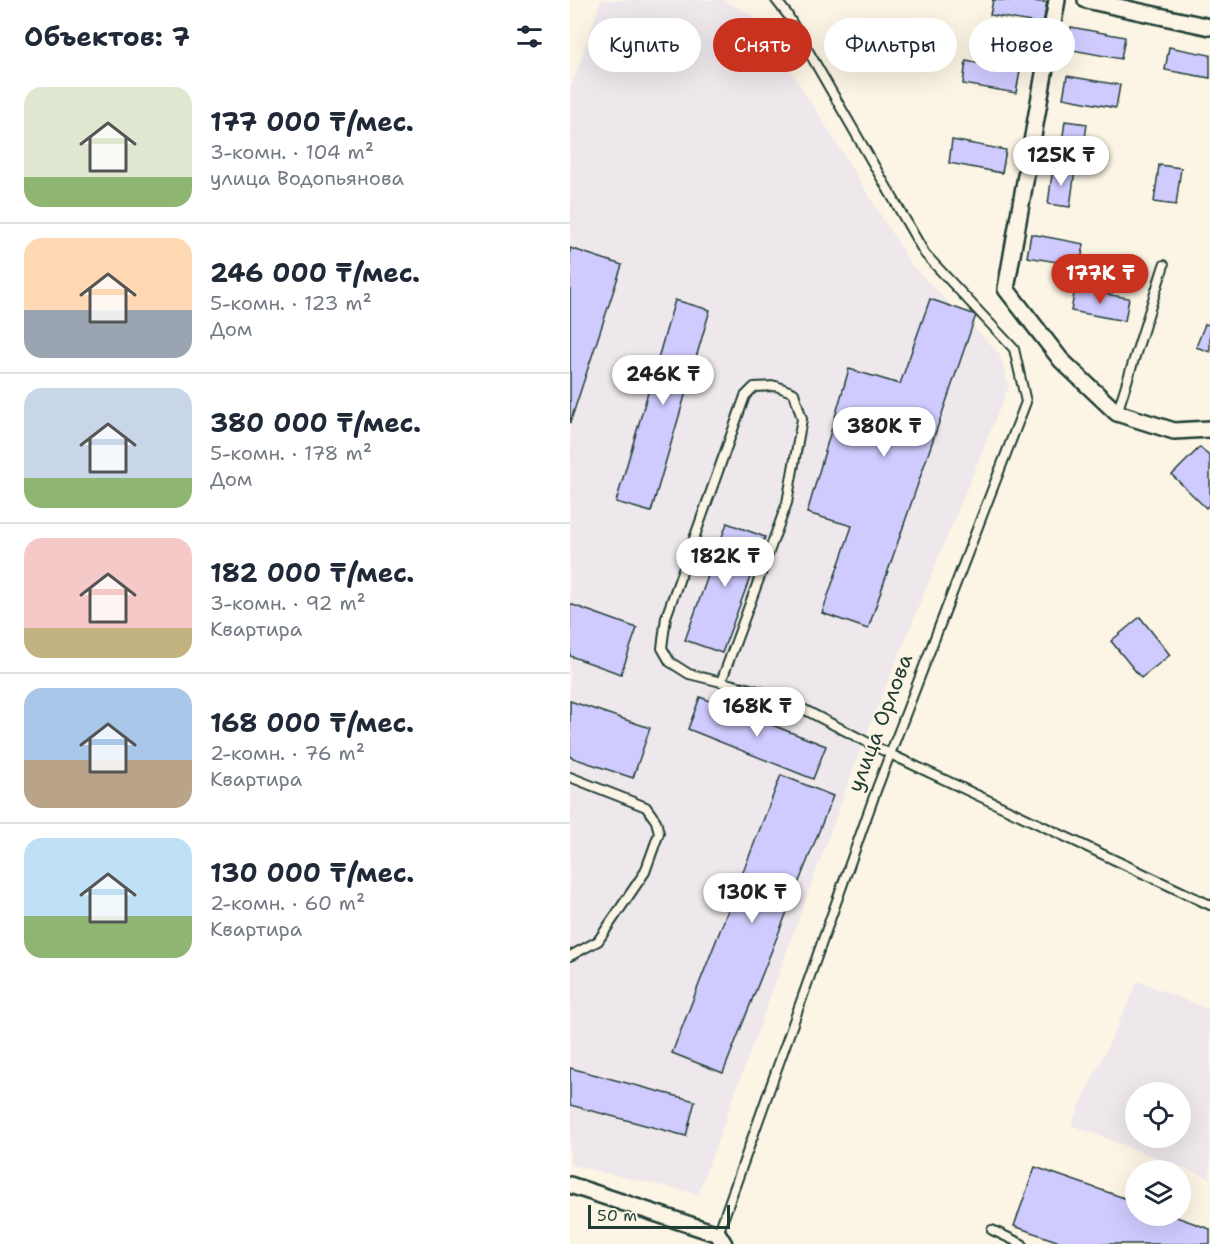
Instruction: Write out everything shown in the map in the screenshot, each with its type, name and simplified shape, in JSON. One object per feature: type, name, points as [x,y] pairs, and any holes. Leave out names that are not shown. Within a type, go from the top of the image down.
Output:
[{"type":"street","points":[[1057,0],[1006,289],[1061,360],[1117,413],[1174,431],[1210,429]]},
{"type":"street","points":[[1086,0],[1210,27]]},
{"type":"street","points":[[570,1185],[721,1239]]},
{"type":"lane","name":"улица Орлова","points":[[721,1239],[890,754],[1026,402],[1014,349],[925,254],[798,33],[776,0]]},
{"type":"lane","points":[[1117,413],[1164,265]]},
{"type":"lane","points":[[721,682],[787,503],[802,419],[794,393],[776,386],[754,387],[745,396],[666,617],[662,648],[670,662],[689,674],[721,682],[778,696],[890,754],[1210,905]]},
{"type":"lane","points":[[570,777],[646,807],[656,821],[659,832],[645,872],[598,941],[570,956]]},
{"type":"lane","points":[[992,1230],[1022,1244]]},
{"type":"shaded area","points":[[601,0],[723,0],[754,16],[755,18],[713,18],[713,72],[791,72],[912,266],[999,353],[1009,386],[866,735],[698,1194],[570,1165],[570,91],[588,38],[588,72],[701,72],[701,18],[595,18]]},
{"type":"shaded area","points":[[1138,981],[1210,1010],[1210,1178],[1191,1171],[1191,1160],[1163,1160],[1131,1148],[1191,1148],[1191,1082],[1125,1082],[1125,1146],[1071,1125]]},
{"type":"building","points":[[993,0],[1047,2],[1044,18],[1008,18],[990,15]]},
{"type":"building","points":[[1075,28],[1125,37],[1121,59],[1075,50]]},
{"type":"building","points":[[1169,47],[1210,55],[1210,78],[1165,70]]},
{"type":"building","points":[[966,61],[969,62],[969,72],[1020,72],[1016,93],[963,84]]},
{"type":"building","points":[[1067,76],[1120,85],[1116,108],[1063,98]]},
{"type":"building","points":[[1065,121],[1087,124],[1082,161],[1060,158]]},
{"type":"building","points":[[952,140],[1006,150],[1002,173],[949,163]]},
{"type":"building","points":[[1159,165],[1181,168],[1176,205],[1154,202]]},
{"type":"building","points":[[1053,167],[1075,170],[1070,207],[1048,204]]},
{"type":"building","points":[[1031,234],[1084,244],[1080,266],[1027,257]]},
{"type":"building","points":[[570,248],[622,265],[570,423]]},
{"type":"building","points":[[1075,289],[1129,298],[1125,321],[1071,311]]},
{"type":"building","points":[[930,299],[976,315],[868,629],[822,613],[852,526],[807,513],[849,369],[900,384]]},
{"type":"building","points":[[675,300],[710,310],[651,512],[616,502]]},
{"type":"building","points":[[1205,324],[1210,325],[1210,352],[1196,347]]},
{"type":"building","points":[[1200,447],[1210,457],[1210,504],[1206,508],[1172,475]]},
{"type":"building","points":[[727,523],[765,537],[722,653],[685,640]]},
{"type":"building","points":[[570,604],[637,628],[621,674],[570,656]]},
{"type":"building","points":[[1140,617],[1170,655],[1141,678],[1111,641]]},
{"type":"building","points":[[700,697],[826,746],[813,779],[688,729]]},
{"type":"building","points":[[570,701],[650,728],[633,778],[570,757]]},
{"type":"building","points":[[781,775],[833,796],[723,1073],[672,1053]]},
{"type":"building","points":[[570,1068],[695,1101],[686,1136],[570,1105]]},
{"type":"building","points":[[1035,1167],[1125,1198],[1125,1226],[1191,1226],[1191,1222],[1210,1229],[1210,1244],[1065,1244],[1014,1226]]}]
